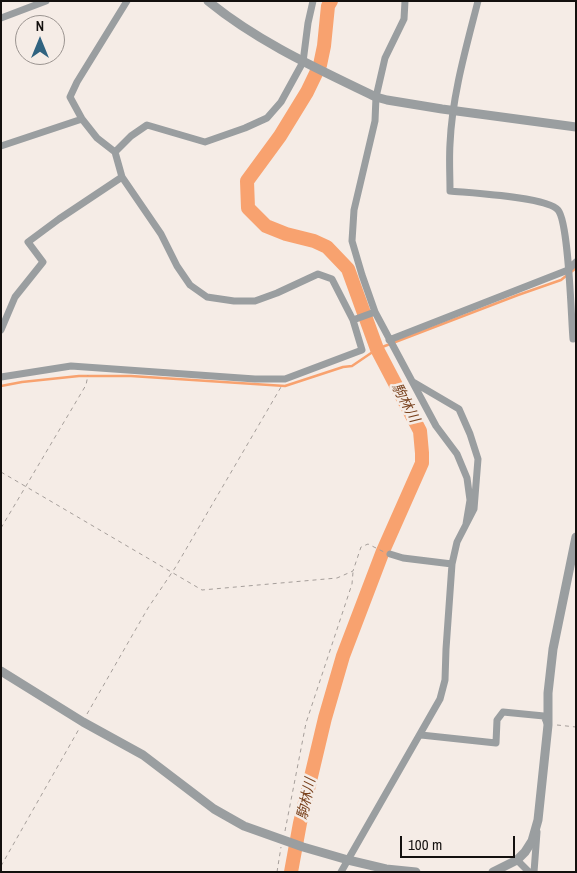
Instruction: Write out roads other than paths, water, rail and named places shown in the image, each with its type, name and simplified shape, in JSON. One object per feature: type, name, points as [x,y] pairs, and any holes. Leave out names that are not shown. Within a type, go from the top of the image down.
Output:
[{"type":"street","points":[[1,18],[46,1]]},
{"type":"street","points":[[1,377],[71,366],[255,379],[285,379],[362,350],[353,320],[332,279],[318,274],[255,301],[234,301],[207,297],[190,285],[161,234],[122,177],[115,152],[97,138],[82,119],[70,97],[77,82],[127,1]]},
{"type":"street","points":[[208,1],[268,43],[376,97],[576,127]]},
{"type":"street","points":[[115,152],[131,136],[146,125],[205,142],[267,118],[281,102],[305,63],[313,1]]},
{"type":"street","points":[[405,1],[404,19],[385,58],[376,97],[375,121],[354,210],[352,241],[375,312],[436,426],[457,454],[467,478],[470,500],[466,524]]},
{"type":"street","points":[[478,1],[464,54],[454,109],[450,144],[450,190],[532,200],[550,205],[559,210],[565,228],[573,339]]},
{"type":"street","points":[[1,146],[82,119]]},
{"type":"street","points":[[1,330],[15,297],[43,262],[28,242],[122,177]]},
{"type":"street","points":[[389,340],[568,270],[576,262]]},
{"type":"street","points":[[570,290],[576,295]]},
{"type":"street","points":[[353,320],[375,312]]},
{"type":"street","points":[[342,872],[440,700],[445,680],[452,564],[457,542],[474,509],[478,458],[459,409],[413,382]]},
{"type":"street","points":[[534,872],[553,649],[576,537]]},
{"type":"street","points":[[390,554],[402,558],[452,564]]},
{"type":"street","points":[[1,672],[143,756],[214,809],[262,834],[348,860],[386,869],[416,872]]},
{"type":"street","points":[[421,735],[496,743],[498,720],[503,712],[544,716],[548,725]]},
{"type":"street","points":[[493,872],[517,860],[532,841],[538,820]]},
{"type":"street","points":[[517,860],[529,872]]},
{"type":"waterway","name":"駒林川","points":[[291,872],[300,823],[325,718],[343,656],[383,551],[422,463],[420,431],[377,349],[348,269],[327,247],[266,226],[248,208],[247,181],[280,136],[307,92],[320,65],[328,6],[331,1]]},
{"type":"waterway","points":[[1,386],[79,376],[131,376],[285,386],[343,367],[352,366],[377,349],[561,280],[576,268]]}]
